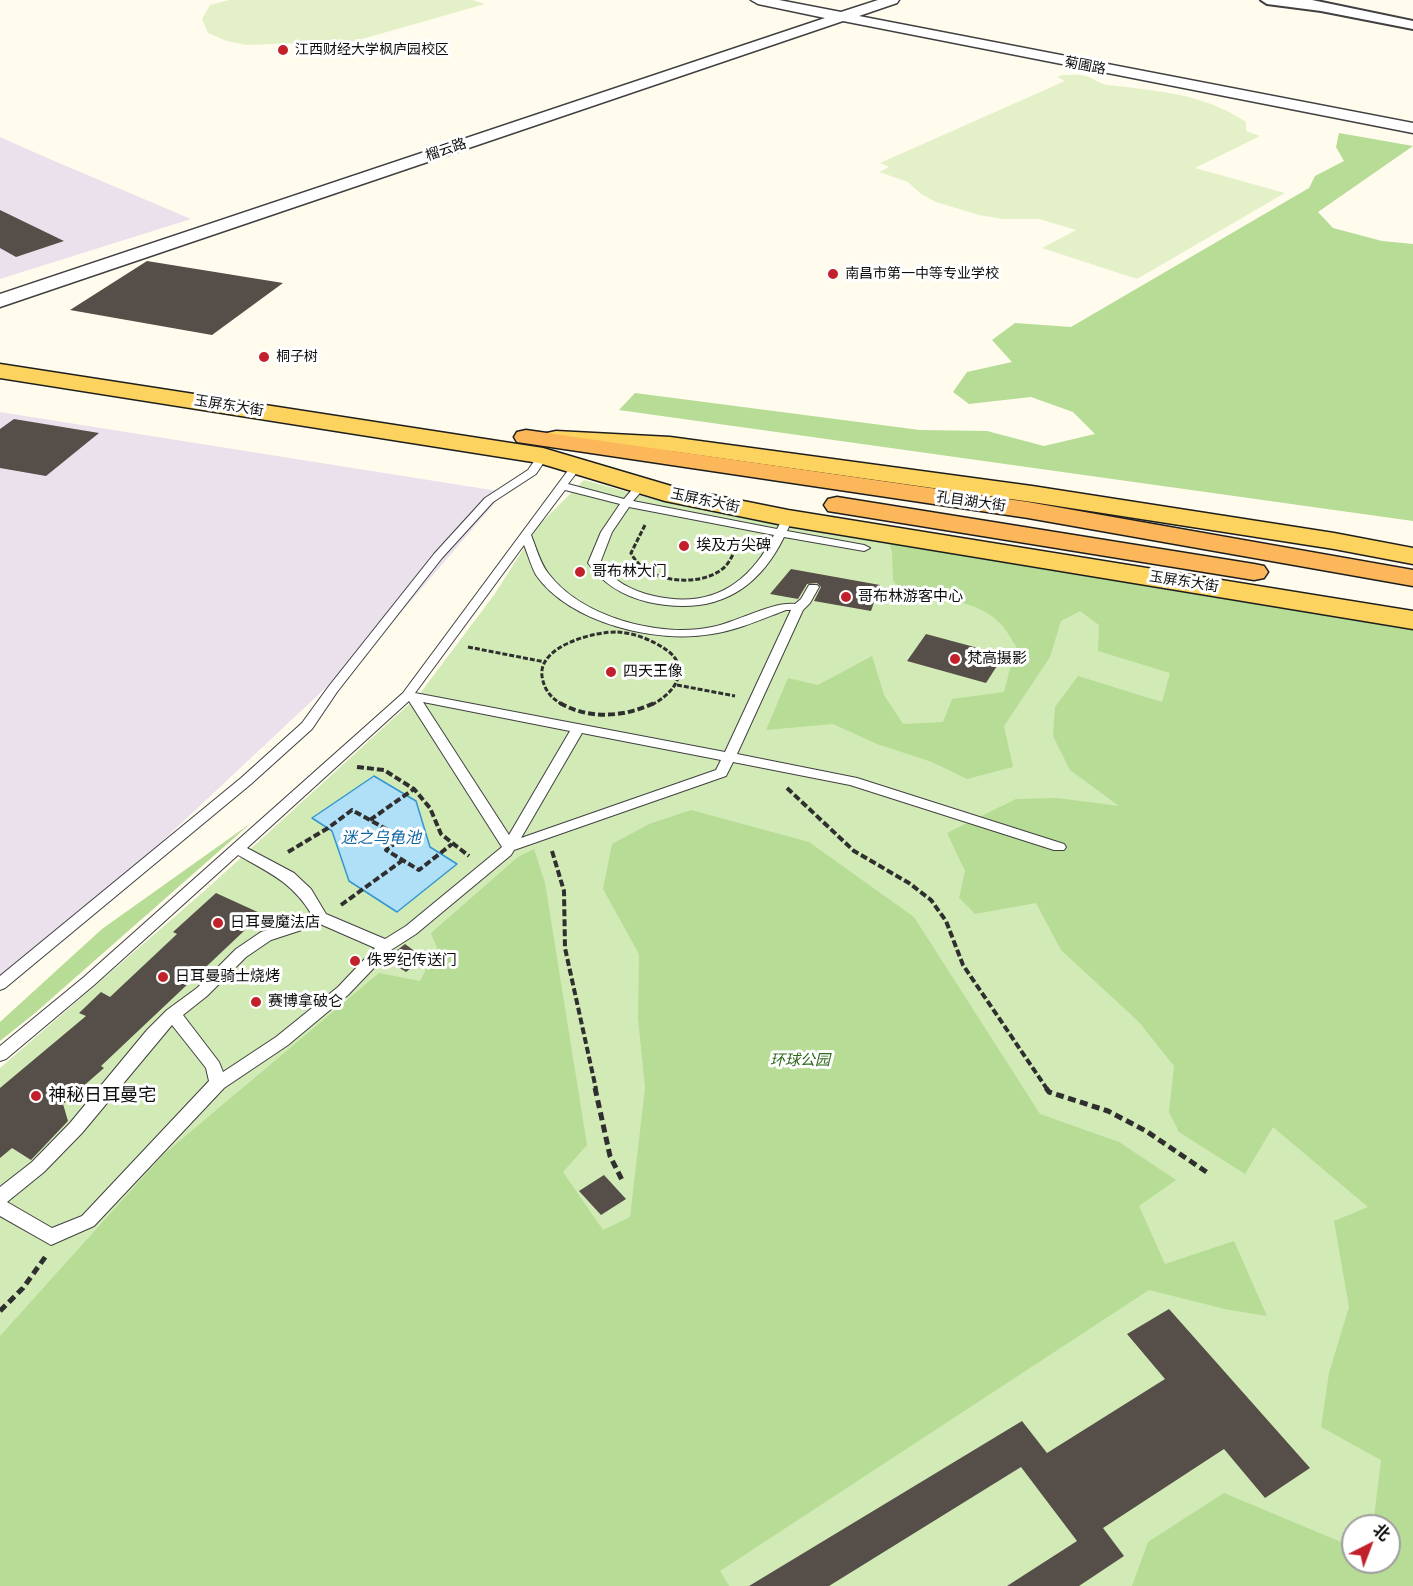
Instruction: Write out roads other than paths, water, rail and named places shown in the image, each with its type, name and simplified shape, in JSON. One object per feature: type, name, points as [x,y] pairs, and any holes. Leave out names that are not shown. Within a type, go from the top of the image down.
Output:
[{"type":"highway","name":"孔目湖大街","points":[[577,466],[1028,510],[1413,578]]},
{"type":"highway","name":"孔目湖大街","points":[[577,466],[1413,599]]},
{"type":"main road","name":"玉屏东大街","points":[[0,361],[535,446],[633,494],[674,495],[783,526],[1413,620]]},
{"type":"main road","name":"玉屏东大街","points":[[0,371],[535,446],[693,448],[1043,496],[1334,540],[1413,556]]},
{"type":"street","name":"菊圃路","points":[[759,0],[1413,122]]},
{"type":"street","name":"菊圃路","points":[[790,0],[843,14],[1413,128]]},
{"type":"street","name":"榴云路","points":[[0,301],[843,14],[876,0]]},
{"type":"street","name":"榴云路","points":[[0,296],[843,14],[892,0]]},
{"type":"street","points":[[1267,0],[1413,25]]},
{"type":"street","points":[[1299,0],[1328,9]]},
{"type":"lane","points":[[0,984],[246,781],[307,726],[333,689],[438,556],[489,500],[532,472],[535,446]]},
{"type":"lane","points":[[0,1055],[88,981],[410,696],[577,466]]},
{"type":"lane","points":[[633,494],[596,549],[594,563],[600,575],[618,587],[638,595],[672,601],[706,601],[728,593],[749,578],[765,562],[783,526],[864,548]]},
{"type":"lane","points":[[526,535],[541,573],[561,594],[582,609],[639,629],[676,634],[711,631],[745,622],[785,606],[798,608]]},
{"type":"lane","points":[[509,847],[721,772],[798,608],[806,601],[813,587]]},
{"type":"lane","points":[[410,696],[852,781],[1059,847]]},
{"type":"lane","points":[[410,696],[509,847]]},
{"type":"lane","points":[[0,1207],[51,1237],[88,1221],[218,1083],[291,1034],[343,991],[386,946],[411,930],[509,847],[578,728]]},
{"type":"lane","points":[[238,849],[288,877],[306,893],[321,918],[386,946]]},
{"type":"lane","points":[[0,1197],[38,1167],[76,1128],[153,1034],[173,1014],[202,992],[241,953],[266,936],[321,918]]},
{"type":"lane","points":[[173,1014],[213,1066],[218,1083]]},
{"type":"water","name":"迷之乌龟池","points":[[374,776],[416,801],[430,847],[457,864],[397,912],[349,881],[332,831],[312,818]]},
{"type":"place","name":"江西财经大学枫庐园校区","points":[[283,50]]},
{"type":"place","name":"南昌市第一中等专业学校","points":[[833,274]]},
{"type":"place","name":"桐子树","points":[[264,357]]},
{"type":"place","name":"埃及方尖碑","points":[[684,546]]},
{"type":"place","name":"哥布林大门","points":[[580,572]]},
{"type":"place","name":"哥布林游客中心","points":[[846,597]]},
{"type":"place","name":"梵高摄影","points":[[955,659]]},
{"type":"place","name":"四天王像","points":[[611,672]]},
{"type":"place","name":"日耳曼魔法店","points":[[218,923]]},
{"type":"place","name":"侏罗纪传送门","points":[[355,961]]},
{"type":"place","name":"日耳曼骑士烧烤","points":[[163,977]]},
{"type":"place","name":"赛博拿破仑","points":[[256,1002]]},
{"type":"place","name":"神秘日耳曼宅","points":[[36,1096]]},
{"type":"park label","name":"环球公园","points":[[800,1061]]}]
